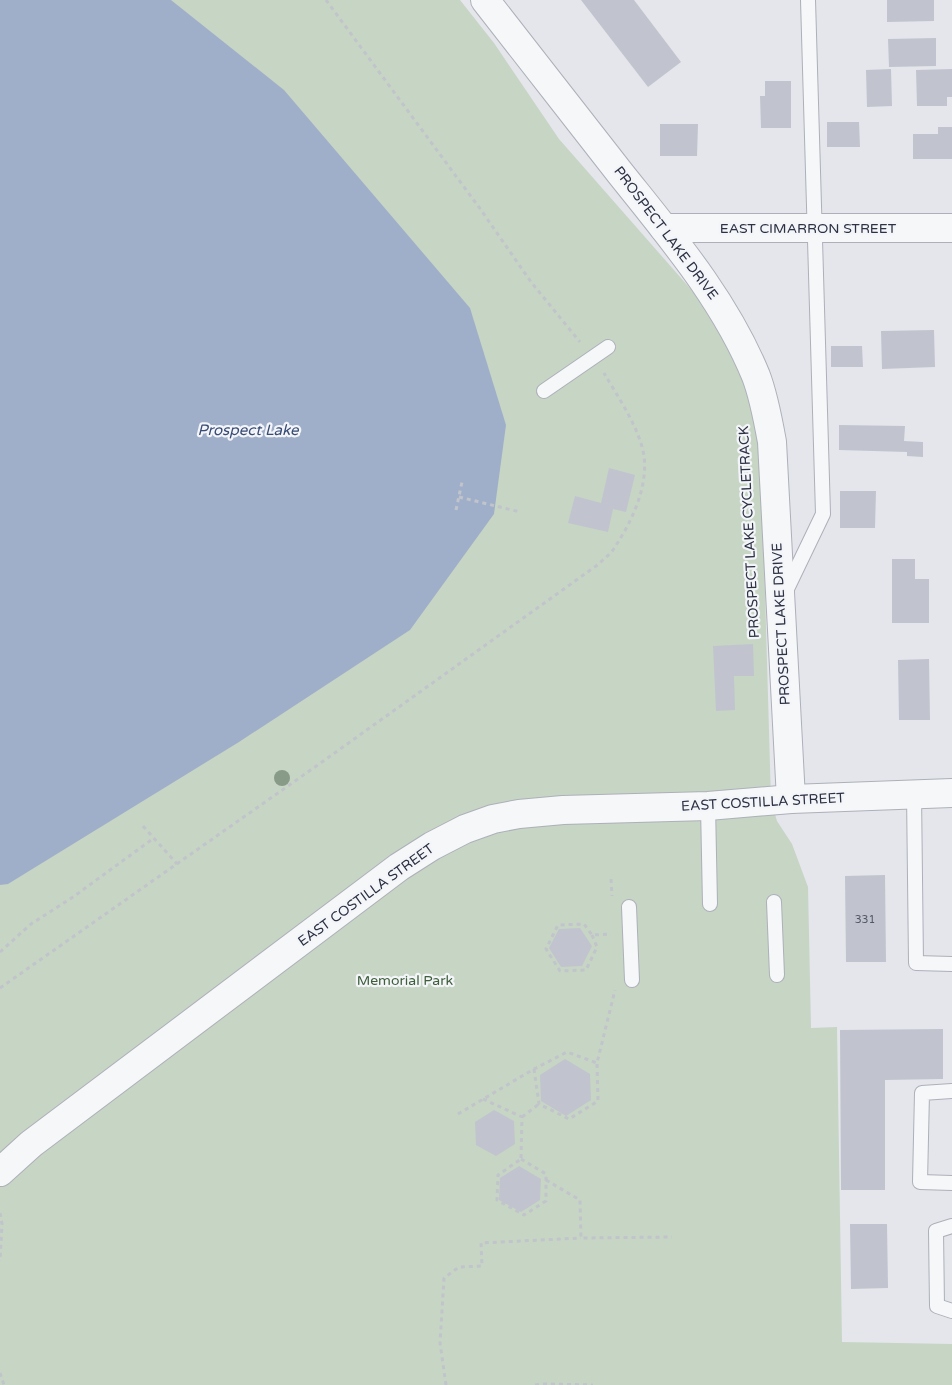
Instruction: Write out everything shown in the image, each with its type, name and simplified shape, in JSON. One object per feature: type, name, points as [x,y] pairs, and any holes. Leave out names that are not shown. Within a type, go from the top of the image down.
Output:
[{"type":"street","name":"PROSPECT LAKE DRIVE","points":[[485,0],[714,294],[757,378],[767,414],[772,442],[791,799]]},
{"type":"street","name":"EAST CIMARRON STREET","points":[[664,228],[952,228]]},
{"type":"street","name":"EAST COSTILLA STREET","points":[[0,1172],[31,1144],[400,867],[432,846],[465,828],[493,819],[518,814],[563,810],[708,806],[791,799],[952,793]]},
{"type":"lane","points":[[780,605],[823,514],[808,0]]},
{"type":"lane","points":[[544,391],[608,347]]},
{"type":"lane","points":[[914,793],[916,963],[952,964]]},
{"type":"lane","points":[[708,806],[710,904]]},
{"type":"lane","points":[[774,902],[777,975]]},
{"type":"lane","points":[[629,907],[632,980]]},
{"type":"lane","points":[[952,1091],[922,1093],[920,1182],[952,1183]]},
{"type":"lane","points":[[952,1226],[936,1231],[937,1306],[952,1311]]},
{"type":"path","points":[[0,988],[178,864],[596,566],[612,551],[632,516],[642,490],[644,456],[634,424],[604,374],[532,282],[482,210],[326,0]]},
{"type":"path","points":[[456,510],[462,482]]},
{"type":"path","points":[[459,497],[520,512]]},
{"type":"path","points":[[143,826],[178,864]]},
{"type":"path","points":[[0,952],[31,924],[73,897],[154,838]]},
{"type":"path","points":[[612,879],[612,897]]},
{"type":"path","points":[[584,924],[592,935],[597,947],[586,970],[560,971],[546,949],[558,925],[584,924]]},
{"type":"path","points":[[592,935],[613,934],[613,925]]},
{"type":"path","points":[[539,1104],[569,1119],[598,1101],[597,1062],[615,991],[615,982]]},
{"type":"path","points":[[458,1114],[534,1069],[567,1052],[597,1062]]},
{"type":"path","points":[[534,1069],[539,1104]]},
{"type":"path","points":[[483,1099],[522,1116]]},
{"type":"path","points":[[522,1116],[539,1104]]},
{"type":"path","points":[[521,1160],[522,1116]]},
{"type":"path","points":[[521,1160],[546,1174],[546,1202],[524,1214],[497,1200],[498,1175],[521,1160]]},
{"type":"path","points":[[546,1180],[580,1200],[581,1238]]},
{"type":"path","points":[[0,1213],[2,1224],[0,1261]]},
{"type":"path","points":[[446,1385],[440,1343],[444,1278],[459,1266],[482,1266],[481,1243],[581,1238],[672,1237]]},
{"type":"path","points":[[0,1373],[4,1385]]},
{"type":"path","points":[[536,1385],[593,1385]]},
{"type":"green space","name":"Memorial Park","points":[[0,0],[460,0],[494,43],[559,139],[695,294],[722,336],[739,368],[751,401],[758,433],[764,556],[771,801],[777,821],[792,844],[808,887],[811,1028],[837,1027],[842,1342],[952,1344],[952,1385],[0,1385]]},
{"type":"water","name":"Prospect Lake","points":[[0,0],[171,0],[284,90],[470,308],[506,425],[494,514],[410,630],[239,742],[8,884],[0,885]]},
{"type":"building","points":[[581,0],[634,0],[681,62],[648,87]]},
{"type":"building","points":[[887,0],[934,0],[934,21],[887,22]]},
{"type":"building","points":[[936,38],[936,66],[889,67],[888,39]]},
{"type":"building","points":[[891,69],[892,106],[867,107],[866,70]]},
{"type":"building","points":[[952,69],[952,97],[947,97],[947,106],[917,106],[916,70]]},
{"type":"building","points":[[765,81],[791,81],[791,128],[761,128],[760,96],[765,96]]},
{"type":"building","points":[[827,122],[859,122],[860,147],[827,147]]},
{"type":"building","points":[[660,124],[698,124],[697,156],[660,156]]},
{"type":"building","points":[[938,127],[952,127],[952,159],[913,159],[913,134],[938,134]]},
{"type":"building","points":[[934,330],[935,367],[882,369],[881,331]]},
{"type":"building","points":[[831,346],[862,346],[863,367],[831,367]]},
{"type":"building","points":[[839,425],[905,426],[904,441],[923,442],[923,457],[907,456],[907,452],[839,450]]},
{"type":"building","points":[[609,468],[635,475],[626,512],[613,509],[608,532],[568,523],[575,496],[601,503]]},
{"type":"building","points":[[840,491],[876,491],[875,528],[840,528]]},
{"type":"building","points":[[892,559],[915,559],[915,579],[929,579],[929,623],[892,623]]},
{"type":"building","points":[[753,644],[754,676],[734,676],[735,710],[716,711],[713,646]]},
{"type":"building","points":[[929,659],[930,720],[899,720],[898,660]]},
{"type":"building","points":[[885,875],[886,962],[846,962],[845,876]]},
{"type":"building","points":[[580,928],[592,946],[582,966],[561,967],[549,948],[559,929]]},
{"type":"building","points":[[943,1029],[943,1079],[885,1080],[885,1190],[841,1190],[840,1030]]},
{"type":"building","points":[[565,1059],[590,1074],[591,1100],[566,1116],[541,1101],[540,1075]]},
{"type":"building","points":[[494,1110],[514,1121],[515,1144],[496,1156],[476,1145],[475,1122]]},
{"type":"building","points":[[519,1166],[541,1179],[540,1200],[521,1212],[499,1200],[500,1178]]},
{"type":"building","points":[[850,1224],[887,1224],[888,1288],[851,1289]]}]
